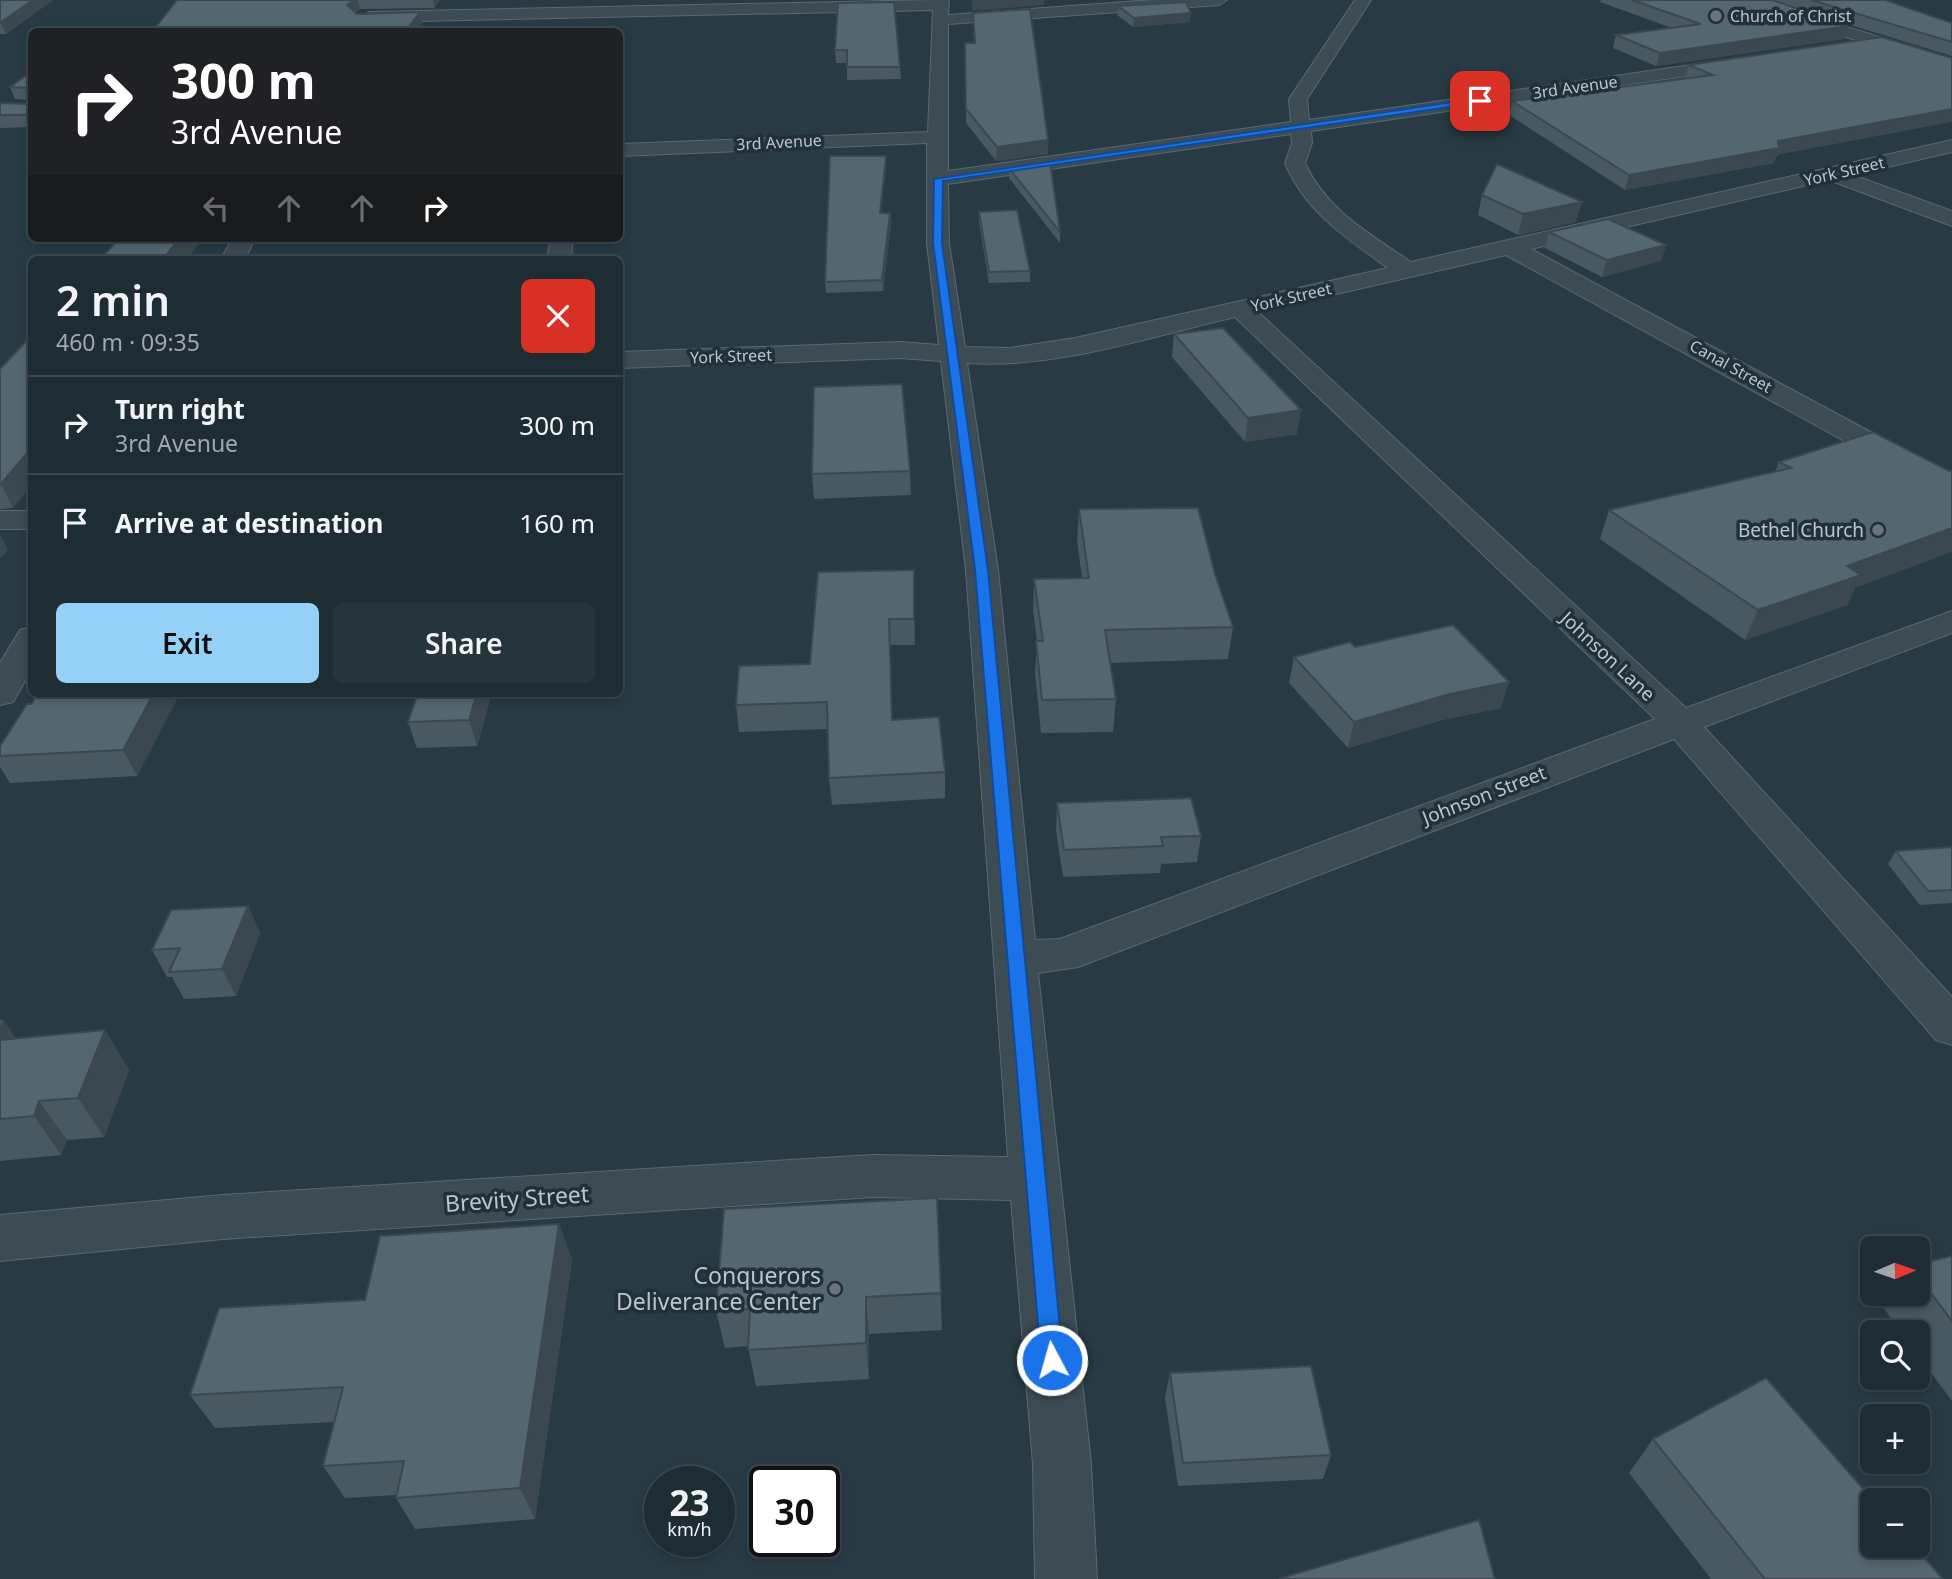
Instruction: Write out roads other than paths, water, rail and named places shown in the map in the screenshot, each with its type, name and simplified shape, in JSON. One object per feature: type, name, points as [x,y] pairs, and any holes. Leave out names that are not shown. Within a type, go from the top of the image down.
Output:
[{"type":"street","points":[[369,0],[358,21],[743,5],[941,8],[1219,0]]},
{"type":"street","points":[[1363,0],[1298,99],[1302,143],[1295,163],[1304,184],[1350,230],[1408,271]]},
{"type":"street","points":[[1742,0],[1952,65]]},
{"type":"street","points":[[941,8],[937,243],[982,570],[1034,1179],[1062,1464],[1066,1579]]},
{"type":"street","points":[[1828,50],[1879,42]]},
{"type":"street","name":"3rd Avenue","points":[[939,179],[1765,59]]},
{"type":"street","name":"3rd Avenue","points":[[623,150],[938,137]]},
{"type":"street","name":"York Street","points":[[623,360],[901,350],[953,355],[1010,356],[1075,346],[1952,146]]},
{"type":"street","points":[[1831,174],[1952,219]]},
{"type":"street","name":"Canal Street","points":[[1509,247],[1580,283],[1952,488]]},
{"type":"street","name":"Johnson Lane","points":[[1240,308],[1678,722],[1952,1027]]},
{"type":"street","points":[[0,520],[28,520]]},
{"type":"street","name":"Johnson Street","points":[[1015,958],[1063,955],[1952,621]]},
{"type":"street","points":[[0,695],[28,644]]},
{"type":"street","name":"Brevity Street","points":[[0,1238],[223,1217],[873,1176],[1034,1179]]},
{"type":"place","name":"Church of Christ","points":[[1716,16]]},
{"type":"place","name":"Bethel Church","points":[[1878,530]]},
{"type":"place","name":"Conquerors Deliverance Center","points":[[835,1289]]}]
